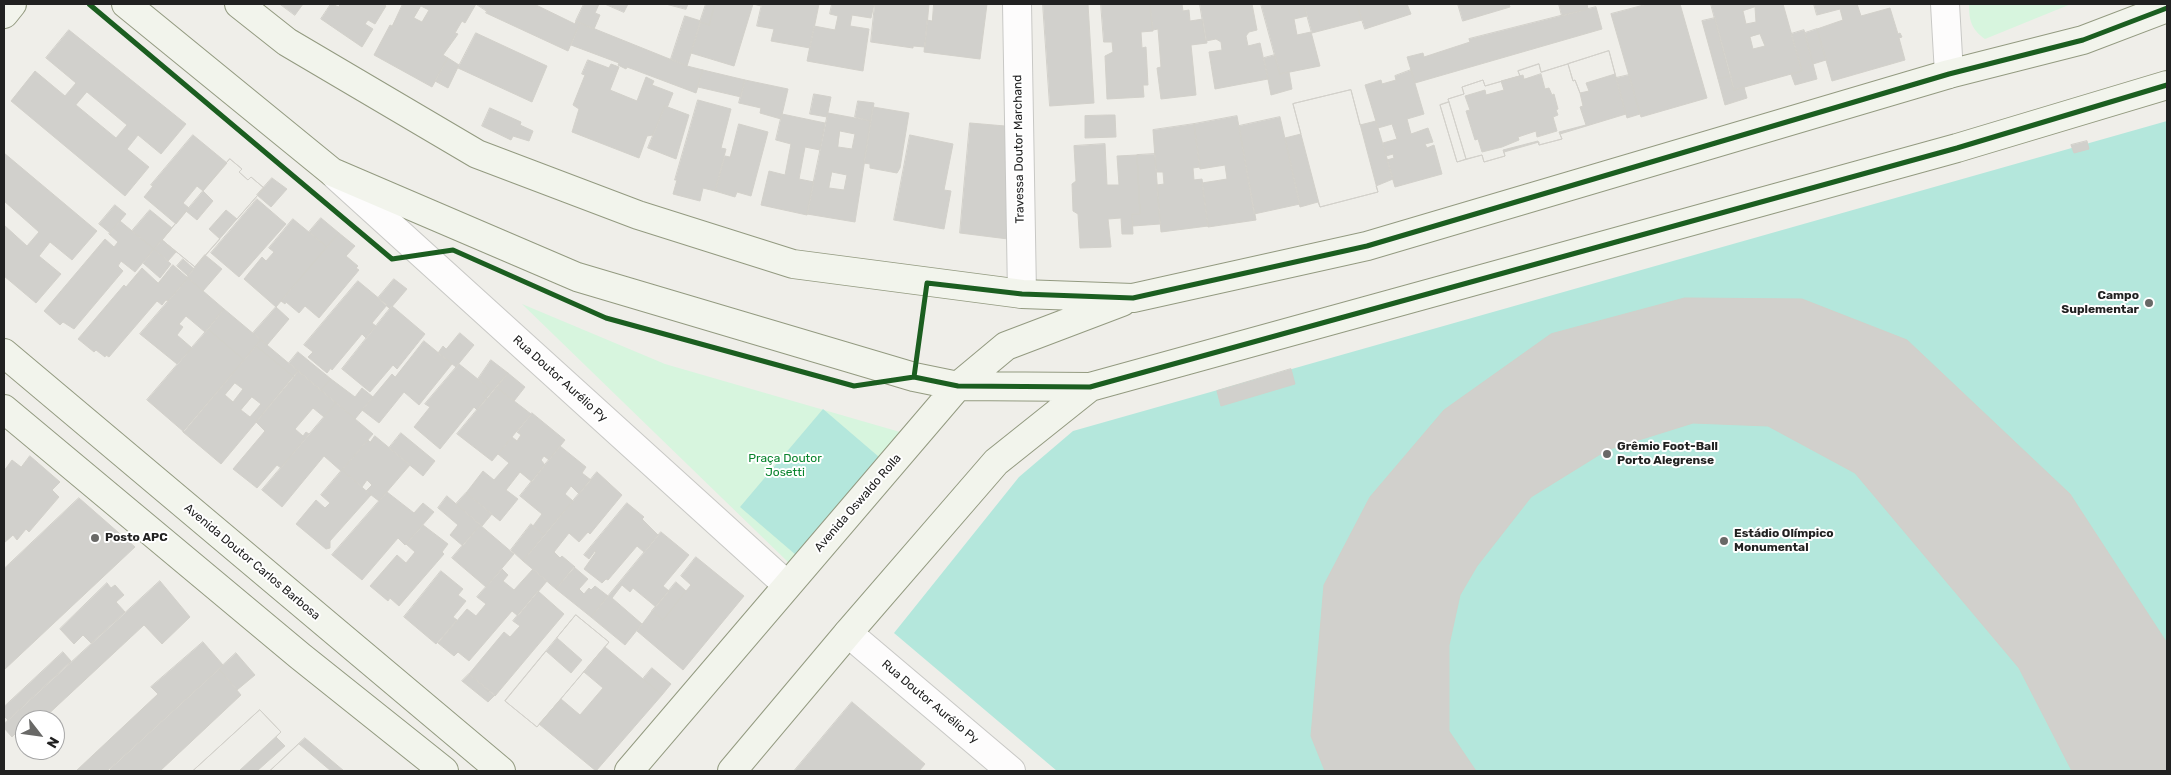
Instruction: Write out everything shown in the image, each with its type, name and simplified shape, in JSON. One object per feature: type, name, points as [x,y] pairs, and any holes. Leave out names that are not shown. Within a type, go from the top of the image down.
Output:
[{"type":"main road","points":[[4,14],[12,4]]},
{"type":"main road","points":[[126,4],[332,172],[577,278],[914,377],[958,386],[1090,388],[1957,148],[2167,85]]},
{"type":"main road","points":[[239,4],[287,42],[477,154],[638,215],[793,264],[1022,294],[1133,298],[1367,246],[1949,74],[2083,40],[2167,8]]},
{"type":"main road","name":"Avenida Oswaldo Rolla","points":[[629,771],[958,386],[1006,346],[1133,298]]},
{"type":"main road","name":"Avenida Doutor Carlos Barbosa","points":[[4,353],[501,771]]},
{"type":"main road","points":[[732,771],[996,462],[1090,388]]},
{"type":"main road","points":[[4,409],[292,650],[444,771]]},
{"type":"street","name":"Travessa Doutor Marchand","points":[[1017,4],[1022,294]]},
{"type":"street","points":[[1945,4],[1949,74]]},
{"type":"street","name":"Rua Doutor Aurélio Py","points":[[332,172],[787,585]]},
{"type":"street","name":"Rua Doutor Aurélio Py","points":[[848,633],[1011,771]]},
{"type":"green space","points":[[1969,4],[2071,4],[1985,39],[1972,24]]},
{"type":"green space","name":"Grêmio Foot-Ball Porto Alegrense","points":[[2167,121],[2167,771],[1057,771],[894,633],[1019,477],[1073,431]]},
{"type":"green space","name":"Praça Doutor Josetti","points":[[522,304],[665,364],[900,432],[789,563]]},
{"type":"green space","points":[[823,409],[879,457],[796,555],[740,507]]},
{"type":"building","points":[[280,4],[303,4],[295,15]]},
{"type":"building","points":[[331,4],[339,7],[340,4],[383,4],[386,6],[375,24],[368,20],[365,24],[373,29],[362,47],[321,19]]},
{"type":"building","points":[[403,4],[476,4],[465,23],[462,21],[455,33],[458,34],[443,55],[448,58],[432,87],[374,55],[390,25],[392,26]],"holes":[[[421,6],[429,10],[422,22],[414,18]]]},
{"type":"building","points":[[476,4],[491,4],[487,11]]},
{"type":"building","points":[[491,4],[534,4],[575,24],[576,21],[580,23],[568,51],[486,13]]},
{"type":"building","points":[[584,4],[599,4],[595,13],[600,15],[594,29],[576,21]]},
{"type":"building","points":[[605,4],[628,4],[624,12]]},
{"type":"building","points":[[666,4],[688,4],[686,9]]},
{"type":"building","points":[[706,4],[715,4],[709,25],[700,22]]},
{"type":"building","points":[[715,4],[753,4],[734,66],[691,53],[700,22],[709,25]]},
{"type":"building","points":[[762,4],[819,4],[810,48],[771,41],[774,29],[757,26]]},
{"type":"building","points":[[832,4],[874,4],[871,18],[852,15],[850,26],[869,29],[863,71],[807,61],[814,26],[835,30],[838,16],[830,14]]},
{"type":"building","points":[[875,4],[929,4],[925,47],[913,46],[913,48],[871,42]]},
{"type":"building","points":[[934,4],[987,4],[980,59],[924,52],[927,20],[932,21]]},
{"type":"building","points":[[1043,4],[1088,4],[1094,103],[1050,106]]},
{"type":"building","points":[[1101,4],[1150,4],[1153,31],[1141,32],[1142,48],[1146,47],[1148,85],[1143,85],[1144,97],[1107,99],[1105,56],[1113,52],[1112,42],[1104,42]]},
{"type":"building","points":[[1150,4],[1182,4],[1183,11],[1189,10],[1190,21],[1203,19],[1207,43],[1191,45],[1196,95],[1161,99],[1157,68],[1161,67],[1158,29],[1153,30]]},
{"type":"building","points":[[1200,4],[1252,4],[1257,30],[1249,32],[1246,36],[1248,46],[1260,43],[1268,79],[1215,89],[1209,52],[1222,50],[1221,42],[1216,39],[1206,41]]},
{"type":"building","points":[[1261,4],[1304,4],[1307,16],[1294,19],[1297,35],[1311,32],[1320,66],[1280,74]]},
{"type":"building","points":[[1304,4],[1357,4],[1362,20],[1312,33]]},
{"type":"building","points":[[1357,4],[1407,4],[1411,14],[1365,29]]},
{"type":"building","points":[[1458,4],[1509,4],[1510,7],[1463,21]]},
{"type":"building","points":[[1559,4],[1587,4],[1588,9],[1562,16]]},
{"type":"building","points":[[1648,4],[1680,4],[1707,98],[1641,117],[1611,14]]},
{"type":"building","points":[[1711,4],[1783,4],[1802,71],[1734,90]],"holes":[[[1755,7],[1756,22],[1746,24],[1743,11]],[[1760,34],[1765,46],[1753,49],[1750,37]]]},
{"type":"building","points":[[1814,4],[1857,4],[1861,16],[1890,8],[1898,34],[1900,33],[1902,37],[1899,38],[1905,60],[1832,81],[1817,29],[1843,20],[1840,9],[1817,15]]},
{"type":"building","points":[[1596,7],[1602,29],[1415,83],[1407,57],[1423,53],[1424,57],[1470,42],[1469,39]]},
{"type":"building","points":[[685,16],[701,21],[687,66],[671,59]]},
{"type":"building","points":[[1715,18],[1731,76],[1718,79],[1702,21]]},
{"type":"building","points":[[580,23],[687,66],[703,70],[696,93],[627,67],[626,69],[618,65],[619,63],[571,45]]},
{"type":"building","points":[[1817,29],[1826,60],[1813,64],[1805,33]]},
{"type":"building","points":[[69,30],[186,124],[161,154],[138,135],[127,149],[149,167],[125,196],[11,101],[35,71],[65,96],[76,83],[46,58]],"holes":[[[87,92],[127,125],[116,138],[76,105]]]},
{"type":"building","points":[[1804,30],[1817,79],[1795,85],[1791,74],[1802,71],[1791,34]]},
{"type":"building","points":[[476,33],[547,66],[532,102],[458,68]]},
{"type":"building","points":[[1609,51],[1626,114],[1560,134],[1562,139],[1539,145],[1539,142],[1504,152],[1505,156],[1484,162],[1482,155],[1457,162],[1440,105],[1449,102],[1448,99],[1464,94],[1462,87],[1483,80],[1485,86],[1520,76],[1518,71],[1539,64],[1541,72]]},
{"type":"building","points":[[1609,51],[1615,74],[1586,83],[1589,91],[1580,93],[1575,80],[1573,81],[1568,64]]},
{"type":"building","points":[[1275,55],[1280,74],[1289,72],[1292,89],[1271,95],[1264,58]]},
{"type":"building","points":[[448,58],[459,65],[448,88],[435,81]]},
{"type":"building","points":[[588,60],[609,68],[611,64],[619,67],[610,90],[637,101],[646,77],[654,81],[652,85],[673,93],[667,108],[665,106],[653,135],[647,136],[639,158],[572,132],[579,109],[573,105],[585,75],[582,74]]},
{"type":"building","points":[[1539,64],[1541,72],[1568,64],[1573,81],[1575,80],[1580,93],[1583,106],[1580,107],[1586,125],[1559,132],[1562,139],[1539,145],[1538,141],[1503,150],[1505,156],[1484,162],[1482,155],[1466,159],[1448,99],[1464,94],[1462,87],[1483,80],[1485,86],[1520,76],[1518,71]]},
{"type":"building","points":[[703,70],[745,80],[741,97],[698,87]]},
{"type":"building","points":[[1411,70],[1424,114],[1407,119],[1411,134],[1428,128],[1433,142],[1425,144],[1427,148],[1434,145],[1442,174],[1395,187],[1387,160],[1394,158],[1393,154],[1386,156],[1383,143],[1397,139],[1392,124],[1378,128],[1365,85],[1381,80],[1382,84],[1396,80],[1395,76]]},
{"type":"building","points":[[1541,74],[1545,89],[1549,88],[1552,95],[1554,94],[1558,115],[1553,117],[1557,131],[1537,137],[1536,131],[1518,137],[1519,140],[1502,147],[1482,152],[1478,139],[1475,140],[1466,111],[1470,110],[1465,96],[1485,90],[1486,95],[1504,90],[1501,81],[1523,75],[1524,79]]},
{"type":"building","points":[[1629,75],[1640,114],[1627,118],[1616,78]]},
{"type":"building","points":[[1731,76],[1734,90],[1744,87],[1747,98],[1725,105],[1718,79]]},
{"type":"building","points":[[745,80],[788,89],[781,119],[760,113],[761,108],[739,103]]},
{"type":"building","points":[[1351,90],[1360,125],[1376,121],[1393,179],[1376,186],[1378,192],[1320,207],[1318,202],[1300,207],[1285,138],[1301,134],[1293,104]]},
{"type":"building","points":[[1351,90],[1378,192],[1320,207],[1293,104]]},
{"type":"building","points":[[814,94],[831,97],[827,117],[810,114]]},
{"type":"building","points":[[698,100],[731,109],[721,148],[726,149],[715,191],[703,188],[700,201],[673,194],[677,180],[675,180]]},
{"type":"building","points":[[858,101],[874,103],[871,121],[855,117]]},
{"type":"building","points":[[1449,102],[1466,159],[1457,162],[1440,105]]},
{"type":"building","points":[[665,106],[689,115],[676,159],[648,148]]},
{"type":"building","points":[[873,107],[909,113],[900,168],[897,173],[870,168],[870,164],[864,163]]},
{"type":"building","points":[[490,108],[521,122],[520,125],[533,131],[529,141],[513,136],[511,140],[482,126]]},
{"type":"building","points":[[828,113],[871,121],[855,222],[807,214]],"holes":[[[840,131],[855,134],[852,149],[838,147]],[[832,172],[847,175],[844,190],[829,188]]]},
{"type":"building","points":[[782,114],[825,123],[820,150],[805,147],[799,179],[814,182],[807,215],[761,205],[769,171],[785,175],[791,144],[776,140]]},
{"type":"building","points":[[1115,115],[1116,137],[1085,138],[1085,116]]},
{"type":"building","points":[[1237,116],[1256,220],[1208,227],[1202,183],[1227,179],[1225,165],[1200,169],[1194,124]]},
{"type":"building","points":[[1280,117],[1300,204],[1254,214],[1239,126]]},
{"type":"building","points":[[970,123],[1005,126],[1008,239],[960,233]]},
{"type":"building","points":[[739,124],[768,132],[751,196],[737,192],[735,197],[715,191],[725,156],[730,157]]},
{"type":"building","points":[[1194,124],[1200,167],[1193,168],[1194,180],[1202,179],[1208,226],[1161,232],[1157,185],[1164,184],[1163,172],[1156,172],[1153,130]]},
{"type":"building","points":[[193,135],[227,163],[203,191],[197,186],[183,203],[189,208],[176,224],[144,197],[153,186],[151,185]]},
{"type":"building","points":[[910,135],[953,144],[944,190],[951,191],[944,229],[894,220]]},
{"type":"building","points":[[2087,141],[2089,149],[2074,153],[2071,145]]},
{"type":"building","points":[[1105,144],[1107,185],[1119,185],[1117,156],[1137,155],[1140,214],[1132,214],[1133,234],[1122,234],[1121,218],[1108,219],[1111,247],[1080,248],[1078,214],[1073,211],[1072,184],[1076,181],[1074,146]]},
{"type":"building","points":[[4,153],[97,231],[72,260],[50,242],[39,256],[61,274],[36,303],[4,276],[4,225],[27,246],[39,232],[4,201]]},
{"type":"building","points":[[1155,154],[1160,224],[1133,226],[1132,214],[1140,214],[1137,155]]},
{"type":"building","points":[[230,159],[242,169],[239,172],[248,180],[251,177],[264,188],[195,267],[162,240]]},
{"type":"building","points":[[230,159],[242,169],[239,172],[248,180],[251,177],[264,188],[237,219],[226,210],[209,229],[220,239],[195,267],[162,240],[186,211],[197,220],[213,201],[203,191]]},
{"type":"building","points":[[272,178],[287,189],[271,207],[257,195]]},
{"type":"building","points":[[257,199],[286,224],[239,277],[211,253]]},
{"type":"building","points":[[115,205],[126,214],[110,233],[99,224]]},
{"type":"building","points":[[150,210],[172,228],[154,249],[132,231]]},
{"type":"building","points":[[321,218],[339,233],[327,247],[309,232]]},
{"type":"building","points":[[293,219],[327,247],[276,307],[244,279],[262,257],[266,261],[274,252],[269,248]]},
{"type":"building","points":[[120,221],[154,249],[135,272],[121,261],[118,266],[123,271],[74,329],[63,322],[60,325],[44,311],[105,239],[114,247],[118,242],[109,234]]},
{"type":"building","points":[[339,233],[355,246],[346,256],[358,266],[356,268],[359,270],[319,318],[305,306],[299,313],[286,302],[285,304],[281,301]]},
{"type":"building","points":[[162,240],[176,252],[168,261],[154,249]]},
{"type":"building","points":[[154,249],[171,264],[160,278],[143,263]]},
{"type":"building","points":[[205,255],[222,269],[203,291],[187,277]]},
{"type":"building","points":[[183,259],[194,269],[188,276],[177,266]]},
{"type":"building","points":[[173,265],[188,278],[168,301],[166,300],[162,305],[157,301],[109,357],[106,355],[105,357],[96,350],[94,352],[78,339],[124,285],[126,287],[142,268],[158,283]]},
{"type":"building","points":[[188,278],[224,309],[205,332],[186,316],[179,324],[183,327],[177,335],[192,348],[177,364],[140,334]]},
{"type":"building","points":[[394,279],[407,289],[390,309],[378,298]]},
{"type":"building","points":[[358,281],[387,305],[372,323],[376,326],[366,338],[362,334],[332,370],[331,368],[327,373],[308,357],[313,352],[304,345]]},
{"type":"building","points":[[1685,298],[1802,299],[1907,340],[2070,494],[2167,643],[2167,771],[2072,771],[2019,668],[1855,473],[1768,426],[1693,423],[1607,450],[1531,497],[1477,566],[1460,595],[1449,645],[1449,731],[1476,771],[1325,771],[1311,736],[1324,585],[1370,497],[1444,410],[1551,334]]},
{"type":"building","points":[[392,306],[425,334],[397,369],[393,365],[370,392],[342,369]]},
{"type":"building","points":[[276,307],[289,319],[267,345],[253,333]]},
{"type":"building","points":[[224,309],[261,340],[244,360],[208,329]]},
{"type":"building","points":[[208,329],[244,360],[184,432],[147,400]]},
{"type":"building","points":[[460,333],[474,345],[456,367],[438,353],[443,346],[446,349]]},
{"type":"building","points":[[261,340],[298,371],[294,377],[256,346]]},
{"type":"building","points":[[424,341],[452,364],[419,405],[404,392],[379,423],[362,410],[392,374],[395,377]]},
{"type":"building","points":[[256,346],[294,377],[221,464],[183,432]],"holes":[[[235,383],[243,389],[233,402],[225,395]],[[252,397],[261,404],[250,417],[241,410]]]},
{"type":"building","points":[[298,352],[331,379],[321,390],[289,363]]},
{"type":"building","points":[[491,360],[508,373],[487,399],[483,396],[489,388],[478,379]]},
{"type":"building","points":[[459,364],[489,388],[483,396],[487,399],[477,410],[474,407],[440,449],[414,427],[430,407],[425,404]]},
{"type":"building","points":[[1291,369],[1295,384],[1221,406],[1217,391]]},
{"type":"building","points":[[298,371],[336,403],[324,417],[313,408],[295,429],[303,436],[306,432],[309,434],[281,468],[277,465],[257,488],[233,469],[265,431],[256,422]]},
{"type":"building","points":[[508,373],[525,387],[514,401],[496,387]]},
{"type":"building","points":[[331,379],[355,397],[362,388],[373,397],[355,419],[321,390]]},
{"type":"building","points":[[496,387],[531,414],[492,461],[457,434]]},
{"type":"building","points":[[336,403],[373,434],[341,471],[324,456],[282,507],[262,490]]},
{"type":"building","points":[[532,413],[565,440],[549,460],[544,456],[541,460],[545,465],[532,482],[520,472],[506,490],[518,499],[500,521],[466,493],[483,471],[494,480],[509,463],[498,454],[512,437],[517,441],[521,435],[517,432]]},
{"type":"building","points":[[401,433],[435,461],[423,476],[389,448]]},
{"type":"building","points":[[375,436],[410,465],[379,501],[366,491],[372,485],[367,480],[362,487],[342,470],[368,440],[370,442]]},
{"type":"building","points":[[560,446],[586,467],[582,473],[591,480],[579,494],[571,486],[565,494],[573,501],[544,535],[533,526],[542,514],[520,496]]},
{"type":"building","points":[[30,456],[60,482],[52,490],[59,497],[29,532],[26,529],[17,540],[13,535],[4,543],[4,471],[12,460],[21,467]]},
{"type":"building","points":[[342,470],[371,495],[330,541],[330,548],[326,549],[296,524],[316,500],[325,508],[330,503],[321,495]]},
{"type":"building","points":[[597,472],[622,495],[590,534],[588,532],[579,542],[569,533],[554,552],[575,567],[556,589],[523,561]]},
{"type":"building","points":[[387,492],[414,513],[423,503],[434,512],[405,545],[398,538],[362,580],[332,555]]},
{"type":"building","points":[[466,493],[492,514],[482,526],[456,504]]},
{"type":"building","points":[[447,496],[480,525],[463,546],[450,535],[458,525],[438,508]]},
{"type":"building","points":[[79,498],[135,547],[4,670],[4,569]]},
{"type":"building","points":[[627,503],[644,517],[642,519],[658,535],[644,552],[637,546],[608,580],[606,579],[602,583],[584,569],[596,552],[589,559],[584,555]]},
{"type":"building","points":[[531,524],[544,535],[523,561],[511,550]]},
{"type":"building","points":[[423,525],[448,544],[442,552],[444,554],[399,606],[390,598],[388,601],[370,586],[397,555],[406,563],[415,552],[406,544]]},
{"type":"building","points":[[480,525],[514,554],[486,587],[452,558]]},
{"type":"building","points":[[661,532],[689,555],[663,586],[669,591],[656,607],[633,588],[630,592],[622,585],[612,598],[642,624],[625,645],[591,617]]},
{"type":"building","points":[[696,557],[744,596],[683,670],[637,631],[652,611],[663,620],[691,585],[681,576]]},
{"type":"building","points":[[574,567],[588,579],[579,589],[584,594],[589,588],[591,590],[595,586],[608,596],[591,617],[556,589]]},
{"type":"building","points":[[502,569],[508,575],[503,581],[514,590],[533,569],[547,581],[518,616],[512,611],[469,661],[458,652],[454,656],[438,643],[467,609],[476,616],[486,604],[477,597]]},
{"type":"building","points":[[441,571],[463,589],[458,595],[466,601],[453,617],[457,620],[436,644],[404,617]]},
{"type":"building","points":[[160,581],[190,617],[162,644],[144,625],[53,710],[19,710]]},
{"type":"building","points":[[676,582],[686,591],[663,620],[652,611]]},
{"type":"building","points":[[107,583],[111,588],[115,585],[124,595],[116,602],[125,612],[91,643],[83,635],[74,644],[60,629]]},
{"type":"building","points":[[538,591],[564,614],[495,696],[469,674],[504,632],[510,637],[520,626],[513,621]]},
{"type":"building","points":[[576,615],[609,642],[537,727],[505,701]]},
{"type":"building","points":[[576,615],[609,642],[537,727],[505,701],[546,651],[571,673],[582,660],[557,638]]},
{"type":"building","points":[[203,642],[223,665],[107,771],[76,771],[158,694],[151,687]]},
{"type":"building","points":[[605,647],[662,695],[596,771],[539,724],[561,699],[580,715],[603,688],[584,672]]},
{"type":"building","points":[[63,652],[71,661],[19,710],[15,710],[15,713],[8,720],[4,716],[4,707]]},
{"type":"building","points":[[236,653],[255,675],[237,690],[219,669]]},
{"type":"building","points":[[652,668],[671,684],[662,695],[643,679]]},
{"type":"building","points":[[219,669],[241,695],[160,771],[112,771],[110,769]]},
{"type":"building","points":[[469,674],[495,695],[488,702],[462,681]]},
{"type":"building","points":[[852,702],[925,764],[919,771],[795,770]]},
{"type":"building","points":[[260,710],[281,732],[239,771],[193,771]]},
{"type":"building","points":[[260,710],[281,732],[276,737],[285,746],[257,771],[193,771]]},
{"type":"building","points":[[15,714],[15,734],[12,737],[4,728],[4,724]]},
{"type":"building","points":[[305,738],[344,771],[270,771]]},
{"type":"building","points":[[299,744],[331,771],[270,771]]},
{"type":"cycle path","points":[[89,4],[392,259],[453,250],[606,318],[854,386],[914,377],[958,386],[1090,387],[1957,148],[2167,85]]},
{"type":"cycle path","points":[[914,377],[927,283],[1022,294],[1133,298],[1367,246],[1949,74],[2083,40],[2167,8]]},
{"type":"place","name":"Campo Suplementar","points":[[2149,303]]},
{"type":"place","name":"Grêmio Foot-Ball Porto Alegrense","points":[[1607,454]]},
{"type":"place","name":"Posto APC","points":[[95,538]]},
{"type":"place","name":"Estádio Olímpico Monumental","points":[[1724,541]]}]
